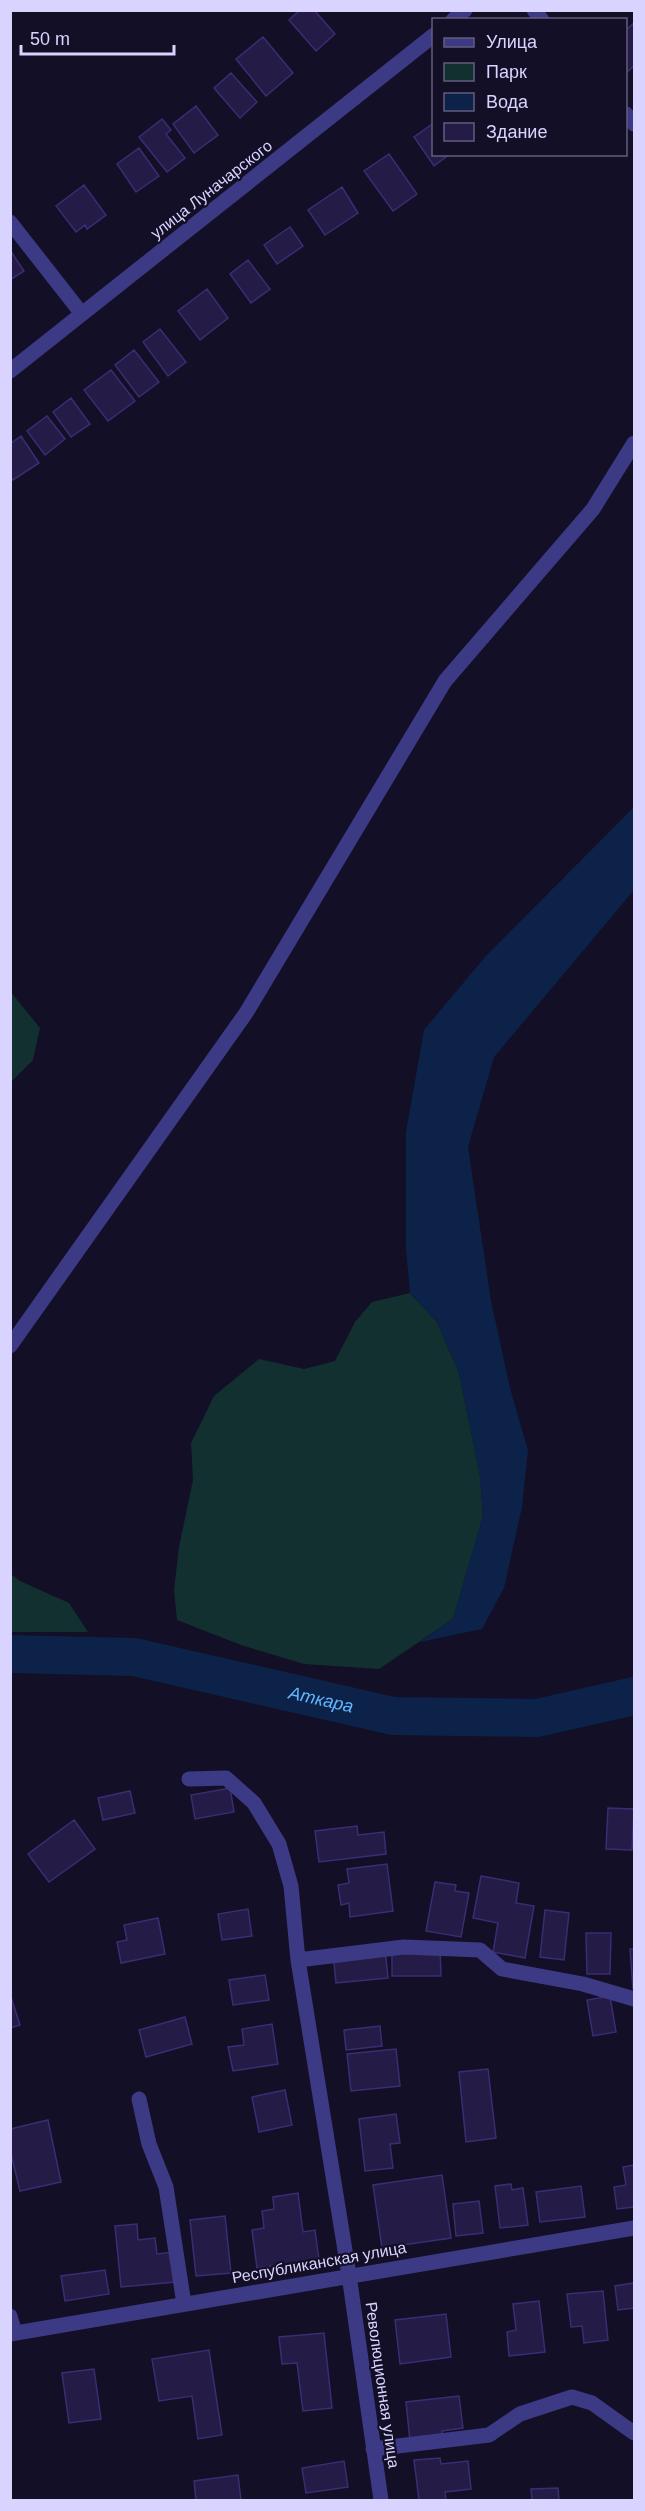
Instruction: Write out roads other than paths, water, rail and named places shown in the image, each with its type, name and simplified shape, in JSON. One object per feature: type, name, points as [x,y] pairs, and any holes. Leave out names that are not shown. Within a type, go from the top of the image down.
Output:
[{"type":"street","name":"улица Луначарского","points":[[10,371],[432,37]]},
{"type":"street","points":[[10,222],[82,314]]},
{"type":"street","points":[[10,1346],[246,1014],[445,681],[593,508],[634,444]]},
{"type":"street","name":"Революционная улица","points":[[189,1779],[226,1778],[254,1803],[279,1844],[291,1886],[298,1960],[349,2275],[381,2500]]},
{"type":"street","points":[[298,1960],[404,1947],[480,1950],[502,1969],[583,1984],[634,1999]]},
{"type":"street","points":[[139,2099],[149,2144],[166,2187],[184,2304]]},
{"type":"street","name":"Республиканская улица","points":[[13,2334],[634,2228]]},
{"type":"street","points":[[10,2316],[13,2334]]},
{"type":"street","points":[[373,2449],[489,2435],[520,2414],[572,2397],[592,2403],[634,2433]]},
{"type":"water","points":[[634,807],[634,890],[494,1057],[468,1147],[491,1301],[511,1392],[528,1450],[522,1507],[504,1588],[482,1629],[420,1642],[453,1619],[483,1516],[480,1476],[459,1373],[437,1322],[410,1293],[406,1249],[406,1132],[424,1030],[485,957]]},
{"type":"waterway","name":"Аткара","points":[[10,1654],[134,1657],[393,1716],[537,1718],[634,1696]]}]
